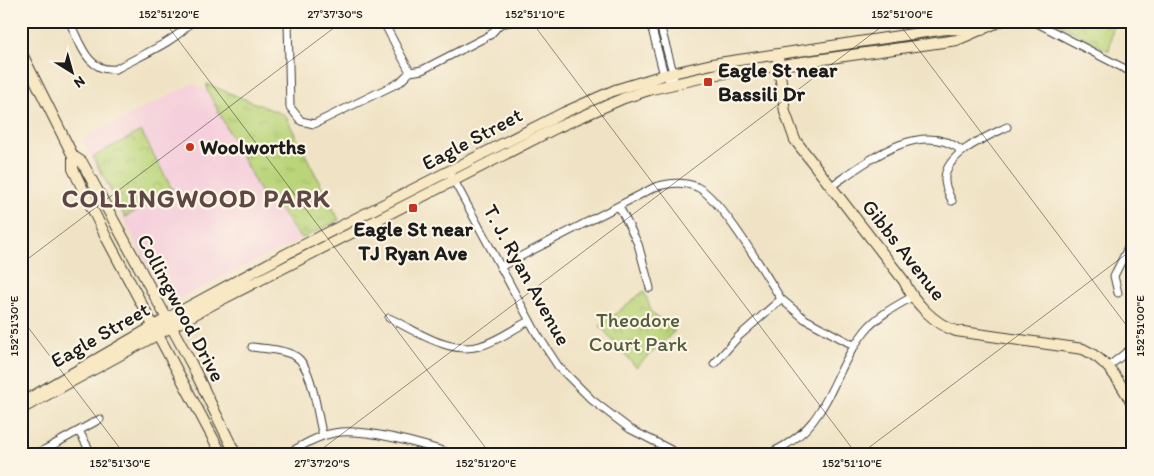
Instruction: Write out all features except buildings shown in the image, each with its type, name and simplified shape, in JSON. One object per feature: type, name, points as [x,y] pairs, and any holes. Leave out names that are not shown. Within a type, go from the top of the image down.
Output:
[{"type":"street","points":[[69,21],[91,62],[107,70],[116,69],[180,33],[191,21]]},
{"type":"street","points":[[288,21],[288,87],[290,107],[301,121],[314,124],[321,123],[400,82],[410,72],[422,70],[490,35],[499,23],[515,21]]},
{"type":"street","points":[[383,21],[410,72]]},
{"type":"street","points":[[652,21],[651,25],[664,75],[673,84]]},
{"type":"street","points":[[659,21],[675,72],[673,84]]},
{"type":"street","name":"Eagle Street","points":[[21,409],[168,323],[452,177],[624,98],[718,74],[957,40],[1001,21]]},
{"type":"street","points":[[1033,21],[1133,73]]},
{"type":"street","name":"Eagle Street","points":[[452,177],[586,102],[615,90],[664,75],[777,54],[946,29],[983,30]]},
{"type":"street","name":"Collingwood Drive","points":[[21,52],[73,156],[73,169],[155,331],[222,455]]},
{"type":"street","name":"Gibbs Avenue","points":[[777,54],[785,112],[792,133],[800,148],[904,281],[912,297],[945,328],[1083,350],[1101,358],[1109,366],[1133,405]]},
{"type":"street","points":[[952,201],[944,178],[947,171],[962,151],[1007,127]]},
{"type":"street","points":[[830,187],[882,152],[914,141],[939,139],[953,143],[962,151]]},
{"type":"street","name":"Collingwood Drive","points":[[73,156],[82,162],[236,455]]},
{"type":"street","name":"T. J. Ryan Avenue","points":[[452,177],[529,321],[558,366],[592,400],[630,429],[681,455]]},
{"type":"street","points":[[500,267],[666,184],[687,184],[697,188],[717,205],[781,299],[805,319],[854,346]]},
{"type":"street","points":[[619,206],[638,244],[650,288]]},
{"type":"street","points":[[1118,293],[1114,276],[1133,238]]},
{"type":"street","points":[[766,455],[783,447],[813,422],[825,406],[854,346],[866,329],[912,297]]},
{"type":"street","points":[[714,364],[738,337],[781,299]]},
{"type":"street","points":[[389,318],[446,345],[459,348],[481,346],[529,321]]},
{"type":"street","name":"Eagle Street","points":[[21,403],[155,331]]},
{"type":"street","points":[[252,347],[287,353],[300,361],[307,371],[322,436]]},
{"type":"street","points":[[1109,366],[1133,347]]},
{"type":"street","points":[[35,455],[100,419]]},
{"type":"street","points":[[78,431],[92,455]]},
{"type":"street","points":[[286,455],[322,436],[336,432],[371,434],[454,455]]},
{"type":"shaded area","points":[[192,84],[207,90],[268,206],[271,203],[281,209],[297,234],[303,238],[178,299],[168,296],[159,287],[82,139]]},
{"type":"green space","points":[[1054,21],[1114,21],[1109,51]]},
{"type":"green space","points":[[207,84],[285,115],[339,220],[303,238],[276,207],[271,203],[268,207],[207,90]]},
{"type":"green space","points":[[141,131],[173,191],[125,217],[93,157]]},
{"type":"green space","name":"Theodore Court Park","points":[[644,291],[652,313],[675,331],[636,367],[600,326]]},
{"type":"place","name":"Eagle St near Bassili Dr","points":[[708,82]]},
{"type":"place","name":"Woolworths","points":[[190,147]]},
{"type":"place","name":"Eagle St near TJ Ryan Ave","points":[[413,208]]},
{"type":"district","name":"COLLINGWOOD PARK","points":[[196,198]]}]
